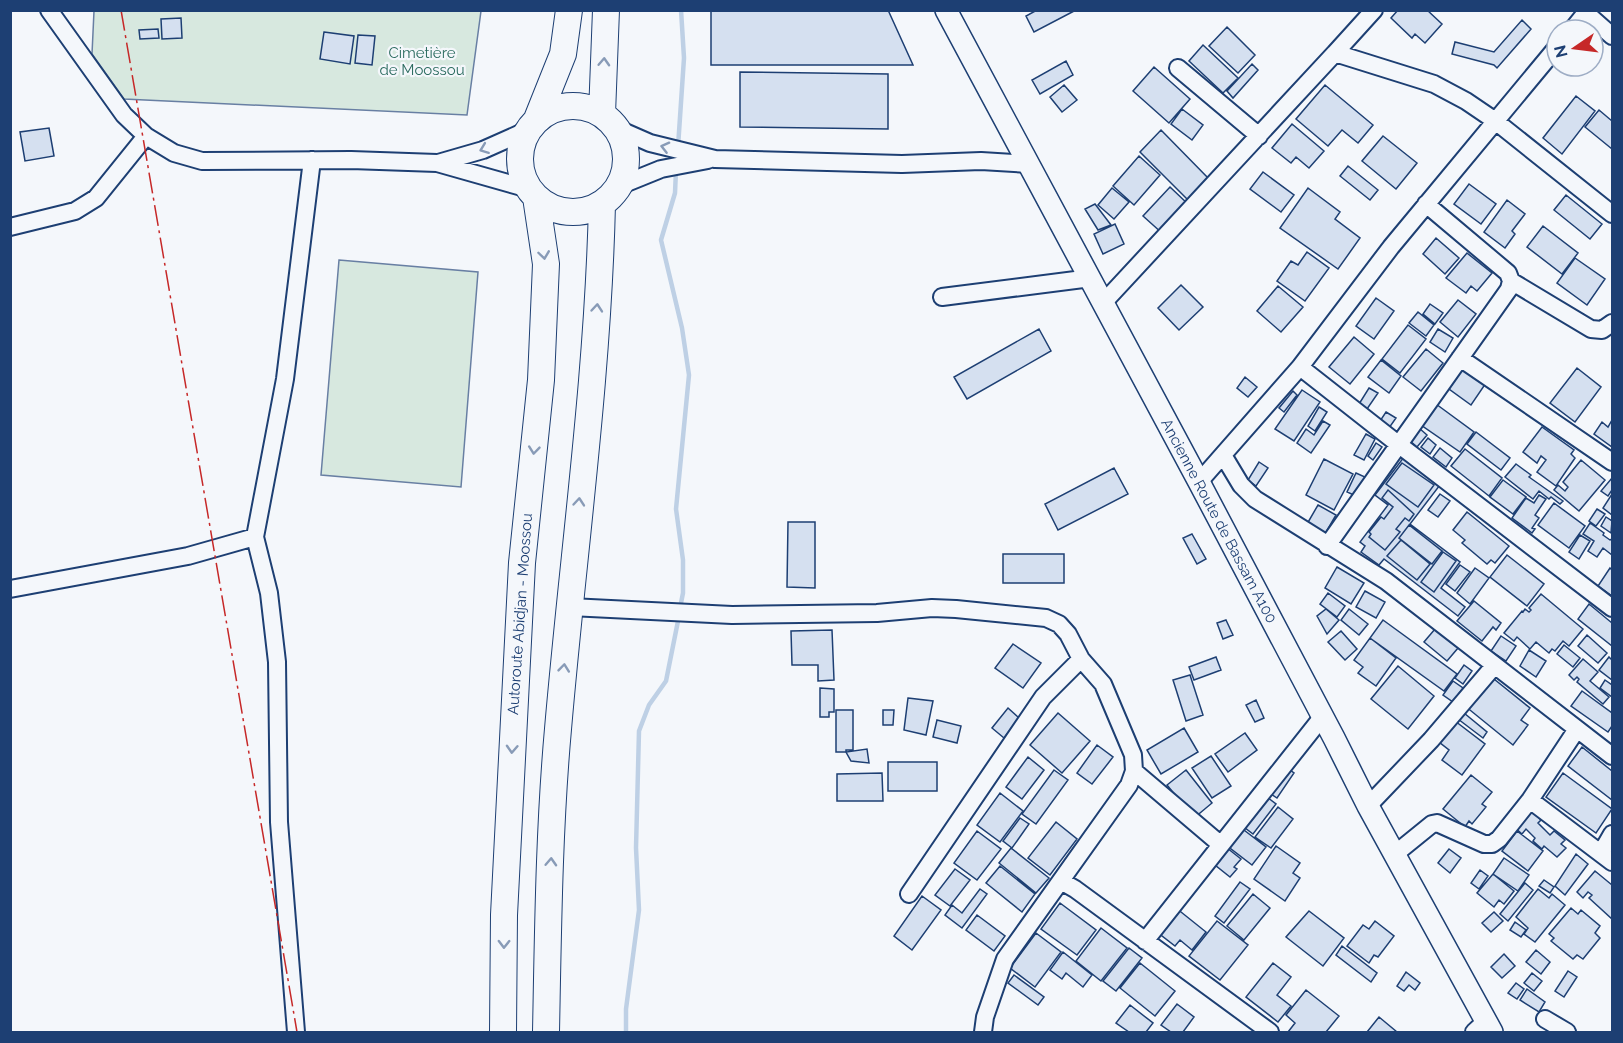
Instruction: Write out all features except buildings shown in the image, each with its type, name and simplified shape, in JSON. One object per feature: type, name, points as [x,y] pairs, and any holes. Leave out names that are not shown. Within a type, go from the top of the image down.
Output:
[{"type":"highway","points":[[534,124],[552,110],[568,106],[586,107],[610,122],[624,143],[626,158],[625,173],[610,195],[585,211],[568,212],[551,207],[533,193],[522,174],[520,158],[523,143],[534,124],[562,54],[569,10]]},
{"type":"highway","points":[[606,10],[610,122]]},
{"type":"highway","name":"Autoroute Abidjan - Moossou","points":[[503,1032],[505,903],[522,563],[541,380],[546,264],[533,193]]},
{"type":"highway","points":[[546,1032],[558,730],[600,265],[610,195]]},
{"type":"main road","name":"Ancienne Route de Bassam A100","points":[[946,10],[1200,482],[1484,1029]]},
{"type":"street","points":[[49,10],[124,115],[146,136],[174,153],[202,161],[312,160],[437,163],[533,193]]},
{"type":"street","points":[[1104,302],[1260,136],[1374,10]]},
{"type":"street","points":[[1587,12],[1612,36]]},
{"type":"street","points":[[1335,53],[1434,84],[1466,101],[1494,120],[1612,214]]},
{"type":"street","points":[[1200,482],[1300,367],[1391,247],[1545,61]]},
{"type":"street","points":[[1178,68],[1260,136]]},
{"type":"street","points":[[610,122],[650,143],[715,159]]},
{"type":"street","points":[[437,163],[483,150],[534,124]]},
{"type":"street","points":[[10,227],[75,211],[96,198],[146,136]]},
{"type":"street","points":[[610,195],[661,169],[715,159],[902,164],[981,161],[1029,164]]},
{"type":"street","points":[[296,1032],[279,822],[277,662],[269,593],[255,537],[285,379],[312,160]]},
{"type":"street","points":[[1426,204],[1508,273],[1511,280],[1591,329],[1602,330],[1612,323]]},
{"type":"street","points":[[942,297],[1091,278]]},
{"type":"street","points":[[1328,546],[1509,289],[1511,280]]},
{"type":"street","points":[[1460,358],[1612,462]]},
{"type":"street","points":[[1300,367],[1612,608]]},
{"type":"street","points":[[1223,455],[1241,485],[1255,499],[1386,581],[1612,756]]},
{"type":"street","points":[[10,589],[188,556],[255,537]]},
{"type":"street","points":[[570,607],[732,615],[877,613],[932,608],[977,610],[1046,618],[1059,624],[1068,634],[1080,658],[1103,684],[1133,755],[1134,771],[1129,785],[1005,959],[985,1017],[983,1032]]},
{"type":"street","points":[[909,894],[1043,697],[1080,658]]},
{"type":"street","points":[[1368,806],[1431,740],[1494,666]]},
{"type":"street","points":[[1145,941],[1323,716]]},
{"type":"street","points":[[1395,854],[1432,824],[1437,823],[1484,844],[1499,839],[1530,800],[1577,729]]},
{"type":"street","points":[[1134,771],[1220,844]]},
{"type":"street","points":[[1530,800],[1606,857],[1612,834]]},
{"type":"street","points":[[1061,881],[1270,1032]]},
{"type":"street","points":[[1545,1019],[1567,1032]]},
{"type":"green space","name":"Cimetière de Moossou","points":[[94,11],[481,11],[467,115],[124,99],[92,54]]},
{"type":"green space","points":[[339,260],[478,272],[461,487],[321,475]]},
{"type":"waterway","points":[[678,147],[684,58],[681,10]]},
{"type":"waterway","points":[[676,170],[675,193],[661,240],[682,328],[689,375],[676,509],[683,560],[683,593],[680,608]]},
{"type":"waterway","points":[[626,1032],[626,1009],[639,910],[636,848],[639,731],[649,705],[666,681],[679,616]]},
{"type":"power","points":[[121,10],[297,1032]]}]
